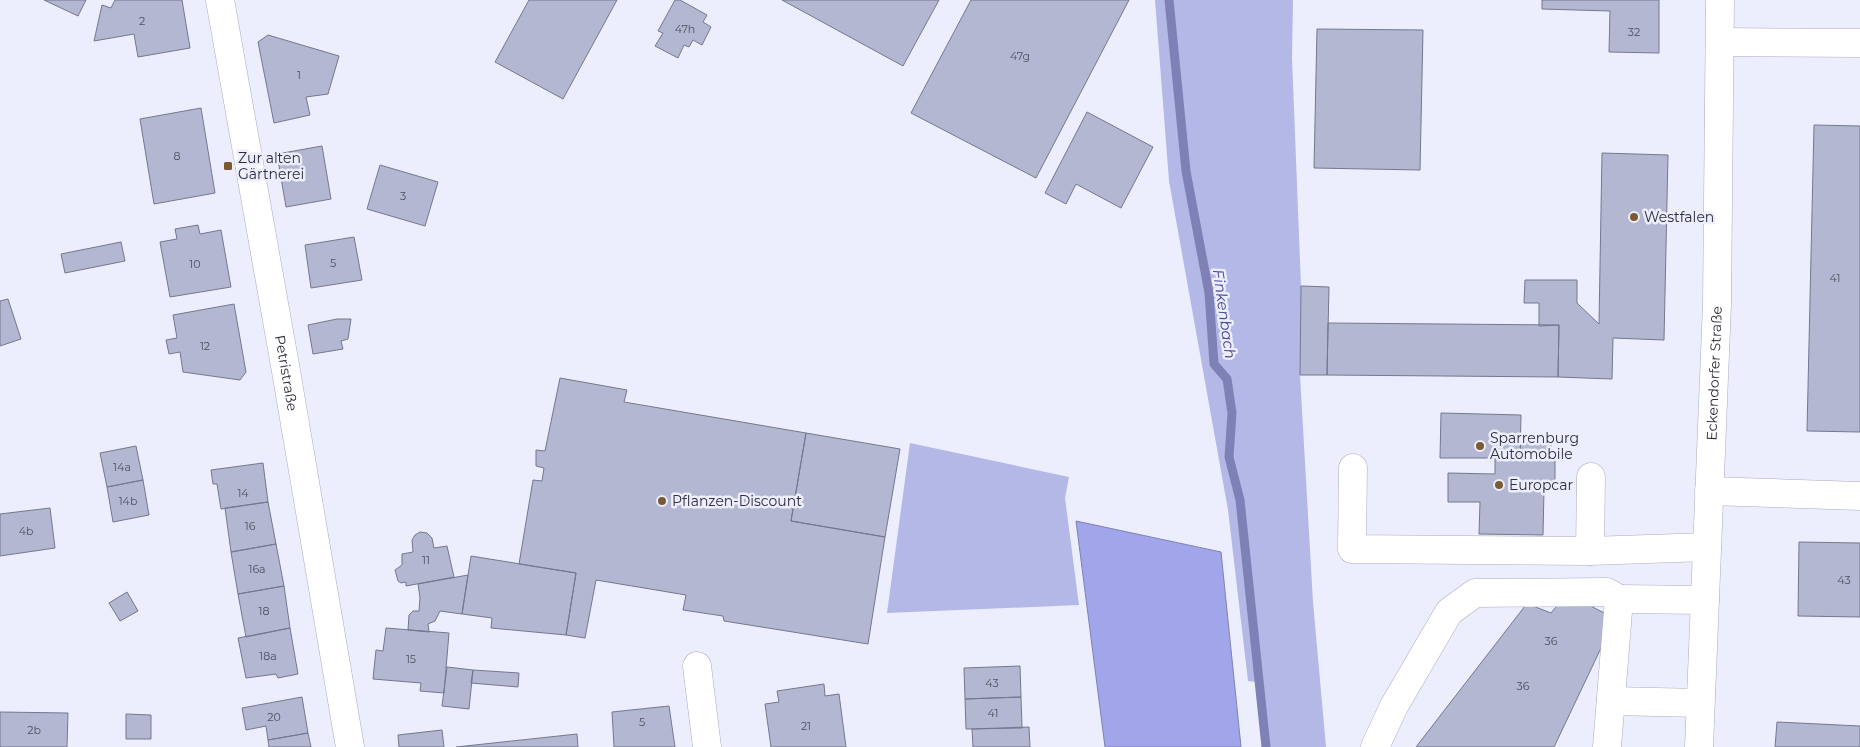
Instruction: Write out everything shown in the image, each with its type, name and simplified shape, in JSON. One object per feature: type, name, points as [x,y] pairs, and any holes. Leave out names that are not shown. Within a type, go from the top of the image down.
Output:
[{"type":"street","name":"Petristraße","points":[[220,0],[350,747]]},
{"type":"street","name":"Eckendorfer Straße","points":[[1699,747],[1717,304],[1720,0]]},
{"type":"street","points":[[1720,42],[1860,43]]},
{"type":"street","points":[[1353,468],[1352,549],[1590,551],[1707,547]]},
{"type":"street","points":[[1590,551],[1591,477]]},
{"type":"street","points":[[1709,491],[1860,496]]},
{"type":"street","points":[[1374,747],[1394,706],[1449,612],[1475,593],[1607,592],[1619,600],[1705,600]]},
{"type":"street","points":[[1607,747],[1619,600]]},
{"type":"street","points":[[697,666],[707,747]]},
{"type":"street","points":[[1611,701],[1700,703]]},
{"type":"shaded area","points":[[1155,0],[1293,0],[1292,58],[1301,286],[1300,375],[1313,602],[1326,747],[1263,747],[1256,682],[1248,681],[1228,510],[1169,181]]},
{"type":"shaded area","points":[[910,443],[1069,477],[1065,498],[1079,605],[887,613]]},
{"type":"shaded area","points":[[1076,521],[1221,552],[1241,747],[1105,747]]},
{"type":"building","points":[[44,0],[86,0],[78,16]]},
{"type":"building","points":[[115,0],[182,0],[190,48],[138,57],[134,34],[94,41],[102,5],[111,8]]},
{"type":"building","points":[[529,0],[617,0],[563,99],[495,62]]},
{"type":"building","points":[[675,0],[680,0],[707,15],[703,22],[711,27],[702,45],[693,40],[689,47],[684,45],[678,58],[655,46],[663,33],[658,31]]},
{"type":"building","points":[[782,0],[939,0],[903,66]]},
{"type":"building","points":[[971,0],[1129,0],[1036,178],[911,113]]},
{"type":"building","points":[[1542,0],[1659,0],[1659,53],[1609,52],[1610,11],[1542,9]]},
{"type":"building","points":[[1317,29],[1423,30],[1420,170],[1314,168]]},
{"type":"building","points":[[268,35],[339,56],[328,94],[306,97],[310,115],[274,123],[258,42]]},
{"type":"building","points":[[201,108],[215,193],[154,204],[140,119]]},
{"type":"building","points":[[1087,112],[1153,147],[1121,208],[1076,184],[1066,204],[1045,193]]},
{"type":"building","points":[[1814,125],[1860,126],[1860,432],[1807,431]]},
{"type":"building","points":[[322,146],[331,199],[286,207],[277,154]]},
{"type":"building","name":"Westfalen","points":[[1602,153],[1668,155],[1664,340],[1613,338],[1612,379],[1558,377],[1559,325],[1539,326],[1539,303],[1524,303],[1525,280],[1577,280],[1577,303],[1599,324]]},
{"type":"building","points":[[380,165],[438,182],[425,226],[367,209]]},
{"type":"building","points":[[198,225],[200,234],[221,230],[231,287],[170,297],[160,242],[177,239],[175,229]]},
{"type":"building","points":[[354,237],[362,280],[311,288],[305,245]]},
{"type":"building","points":[[121,242],[125,261],[65,273],[61,254]]},
{"type":"building","points":[[1301,286],[1329,287],[1327,375],[1300,375]]},
{"type":"building","points":[[8,299],[21,339],[0,346],[0,301]]},
{"type":"building","points":[[234,304],[246,372],[240,380],[183,372],[180,352],[169,354],[166,340],[177,338],[173,315]]},
{"type":"building","points":[[337,319],[351,319],[348,339],[341,341],[343,349],[313,354],[308,325]]},
{"type":"building","points":[[1328,323],[1559,325],[1558,377],[1327,375]]},
{"type":"building","name":"Pflanzen-Discount","points":[[560,378],[627,390],[624,402],[806,433],[791,521],[885,537],[868,644],[724,621],[723,616],[683,610],[686,595],[596,580],[585,638],[566,635],[576,573],[519,564],[533,480],[542,481],[544,468],[536,466],[536,450],[545,451]]},
{"type":"building","name":"Sparrenburg Automobile","points":[[1441,413],[1521,415],[1520,458],[1440,458]]},
{"type":"building","points":[[806,433],[900,449],[885,537],[791,521]]},
{"type":"building","name":"Europcar","points":[[1521,435],[1551,435],[1551,456],[1555,461],[1555,479],[1544,490],[1543,535],[1479,534],[1480,502],[1448,502],[1448,473],[1495,474],[1495,458],[1520,458]]},
{"type":"building","points":[[136,446],[143,480],[107,487],[100,453]]},
{"type":"building","points":[[263,463],[268,502],[221,509],[217,484],[213,484],[211,470]]},
{"type":"building","points":[[143,480],[149,515],[113,522],[107,487]]},
{"type":"building","points":[[268,502],[276,544],[231,552],[225,508]]},
{"type":"building","points":[[50,508],[55,548],[0,556],[0,514]]},
{"type":"building","points":[[420,532],[427,533],[432,538],[434,548],[447,546],[454,577],[406,586],[406,582],[401,583],[398,581],[395,570],[402,565],[402,554],[413,552],[412,540]]},
{"type":"building","points":[[1799,542],[1860,543],[1860,617],[1798,616]]},
{"type":"building","points":[[276,544],[284,586],[238,594],[231,552]]},
{"type":"building","points":[[471,556],[576,573],[566,635],[491,628],[492,618],[462,614]]},
{"type":"building","points":[[468,575],[462,614],[440,611],[435,621],[428,624],[429,632],[408,630],[409,615],[413,611],[419,611],[418,584]]},
{"type":"building","points":[[284,586],[290,628],[246,637],[238,594]]},
{"type":"building","points":[[127,592],[138,611],[120,621],[109,603]]},
{"type":"building","points":[[1564,597],[1575,598],[1610,616],[1612,625],[1554,747],[1416,747],[1525,606],[1533,606],[1551,613]]},
{"type":"building","points":[[290,628],[298,674],[278,678],[276,674],[246,678],[238,638]]},
{"type":"building","points":[[386,628],[449,633],[444,693],[420,691],[421,683],[373,679],[376,650],[383,651]]},
{"type":"building","points":[[1020,666],[1021,697],[965,699],[964,668]]},
{"type":"building","points":[[447,667],[473,670],[469,709],[442,706]]},
{"type":"building","points":[[473,670],[519,673],[518,687],[471,683]]},
{"type":"building","points":[[824,684],[825,696],[839,694],[846,747],[771,747],[765,704],[779,702],[777,691]]},
{"type":"building","points":[[302,697],[308,733],[268,740],[266,726],[246,730],[242,708]]},
{"type":"building","points":[[1021,697],[1022,728],[966,729],[965,699]]},
{"type":"building","points":[[669,706],[675,747],[614,747],[612,712]]},
{"type":"building","points":[[0,712],[68,713],[67,747],[0,747]]},
{"type":"building","points":[[126,714],[151,715],[151,739],[126,739]]},
{"type":"building","points":[[1777,722],[1860,726],[1860,747],[1775,747]]},
{"type":"building","points":[[1029,727],[1030,747],[973,747],[972,729]]},
{"type":"building","points":[[442,730],[444,747],[399,747],[398,735]]},
{"type":"building","points":[[308,733],[311,747],[269,747],[268,740]]},
{"type":"building","points":[[577,734],[578,747],[456,747]]},
{"type":"waterway","name":"Finkenbach","points":[[1169,0],[1186,171],[1209,293],[1214,364],[1227,379],[1232,413],[1229,457],[1240,500],[1266,747]]},
{"type":"place","name":"Zur alten Gärtnerei","points":[[228,166]]},
{"type":"place","name":"Westfalen","points":[[1634,217]]},
{"type":"place","name":"Sparrenburg Automobile","points":[[1480,446]]},
{"type":"place","name":"Europcar","points":[[1499,485]]},
{"type":"place","name":"Pflanzen-Discount","points":[[662,501]]}]
